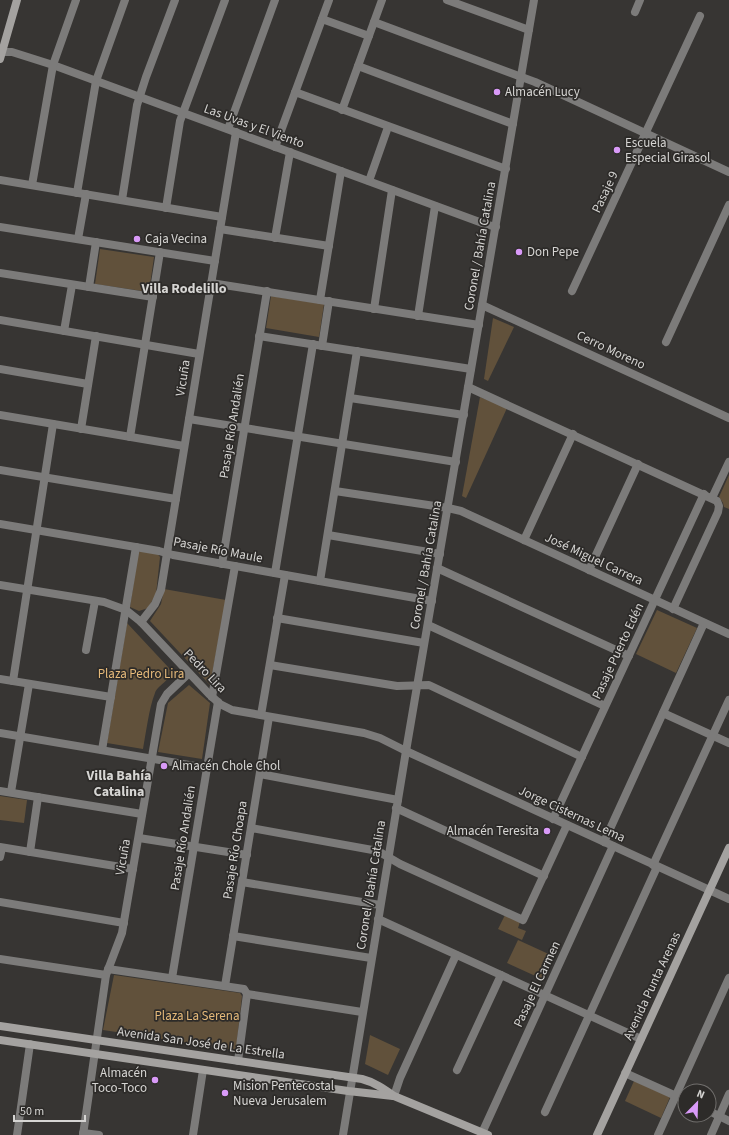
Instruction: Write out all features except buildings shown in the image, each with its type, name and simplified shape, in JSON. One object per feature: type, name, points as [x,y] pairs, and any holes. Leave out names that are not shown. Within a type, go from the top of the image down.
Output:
[{"type":"main road","points":[[1,54],[17,0]]},
{"type":"main road","name":"Avenida Punta Arenas","points":[[597,1135],[729,848]]},
{"type":"main road","name":"Avenida San José de La Estrella","points":[[0,1026],[238,1060],[370,1081],[394,1096],[485,1134]]},
{"type":"main road","name":"Avenida San José de La Estrella","points":[[0,1040],[350,1091],[394,1096]]},
{"type":"street","points":[[32,185],[53,65],[76,0]]},
{"type":"street","points":[[77,193],[96,81],[125,0]]},
{"type":"street","points":[[122,200],[135,112],[139,97],[175,0]]},
{"type":"street","points":[[166,208],[178,129],[225,0]]},
{"type":"street","points":[[228,129],[275,0]]},
{"type":"street","points":[[275,146],[329,0]]},
{"type":"street","points":[[342,110],[382,0]]},
{"type":"street","points":[[447,0],[529,30]]},
{"type":"street","name":"Coronel / Bahía Catalina","points":[[343,1135],[388,856],[534,0]]},
{"type":"street","points":[[635,12],[640,0]]},
{"type":"street","name":"Pasaje 9","points":[[572,291],[700,16]]},
{"type":"street","points":[[322,19],[369,36]]},
{"type":"street","points":[[374,22],[521,77],[729,172]]},
{"type":"street","name":"Las Uvas y El Viento","points":[[1,54],[12,52],[53,65],[435,206],[496,227]]},
{"type":"street","points":[[358,66],[513,124]]},
{"type":"street","points":[[295,92],[506,169]]},
{"type":"street","points":[[369,181],[388,127]]},
{"type":"street","name":"Vicuña","points":[[141,622],[158,598],[167,553],[236,132]]},
{"type":"street","points":[[275,238],[290,152]]},
{"type":"street","points":[[320,300],[341,171]]},
{"type":"street","points":[[0,180],[222,217]]},
{"type":"street","points":[[374,309],[392,190]]},
{"type":"street","points":[[78,239],[86,194]]},
{"type":"street","points":[[666,342],[729,204]]},
{"type":"street","points":[[418,316],[435,206]]},
{"type":"street","points":[[0,227],[215,261]]},
{"type":"street","points":[[220,229],[329,246]]},
{"type":"street","points":[[89,287],[96,242]]},
{"type":"street","points":[[130,437],[160,252]]},
{"type":"street","points":[[0,273],[153,297]]},
{"type":"street","points":[[211,283],[479,325]]},
{"type":"street","points":[[64,331],[72,285]]},
{"type":"street","name":"Pasaje Río Andalién","points":[[222,564],[267,292]]},
{"type":"street","points":[[322,346],[329,302]]},
{"type":"street","name":"Cerro Moreno","points":[[482,304],[729,418]]},
{"type":"street","points":[[0,320],[200,354]]},
{"type":"street","points":[[81,429],[96,336]]},
{"type":"street","points":[[259,336],[471,369]]},
{"type":"street","points":[[275,573],[313,344]]},
{"type":"street","points":[[320,581],[358,351]]},
{"type":"street","points":[[0,369],[88,384]]},
{"type":"street","points":[[468,386],[704,494],[718,503],[719,509],[673,609]]},
{"type":"street","points":[[350,398],[464,415]]},
{"type":"street","points":[[0,415],[184,446]]},
{"type":"street","points":[[189,419],[456,462]]},
{"type":"street","points":[[13,681],[53,424]]},
{"type":"street","points":[[524,540],[573,434]]},
{"type":"street","points":[[712,498],[729,462]]},
{"type":"street","points":[[589,570],[638,464]]},
{"type":"street","points":[[0,470],[176,499]]},
{"type":"street","name":"José Miguel Carrera","points":[[335,491],[460,511],[729,634]]},
{"type":"street","name":"Pasaje Puerto Edén","points":[[553,819],[704,494]]},
{"type":"street","name":"Pasaje Río Maule","points":[[0,524],[159,551],[222,564],[432,601]]},
{"type":"street","points":[[328,535],[440,554]]},
{"type":"street","points":[[102,750],[136,547]]},
{"type":"street","name":"Pasaje Río Andalién","points":[[172,978],[207,768],[215,700],[235,566]]},
{"type":"street","points":[[437,568],[629,656]]},
{"type":"street","name":"Pasaje Río Choapa","points":[[225,986],[260,774],[270,665],[285,575]]},
{"type":"street","name":"Pedro Lira","points":[[0,585],[95,601],[115,605],[126,610],[141,622],[215,700],[232,710],[364,733],[380,738],[406,751]]},
{"type":"street","points":[[86,650],[95,601]]},
{"type":"street","points":[[277,618],[424,643]]},
{"type":"street","points":[[604,842],[704,623]]},
{"type":"street","points":[[428,625],[605,706]]},
{"type":"street","points":[[270,665],[396,686],[417,685],[434,687],[582,757]]},
{"type":"street","name":"Vicuña","points":[[83,1134],[107,972],[120,939],[124,923],[160,710],[164,699],[189,673]]},
{"type":"street","points":[[0,679],[111,697]]},
{"type":"street","points":[[11,792],[29,684]]},
{"type":"street","points":[[545,1112],[590,1015],[729,700]]},
{"type":"street","points":[[663,713],[729,743]]},
{"type":"street","points":[[0,733],[207,768]]},
{"type":"street","name":"Jorge Cisternas Lema","points":[[406,751],[729,899]]},
{"type":"street","points":[[260,774],[397,804],[544,876]]},
{"type":"street","points":[[0,791],[142,814]]},
{"type":"street","points":[[30,852],[38,797]]},
{"type":"street","points":[[251,828],[378,851],[400,864],[523,920],[567,825]]},
{"type":"street","points":[[138,838],[246,855]]},
{"type":"street","name":"Pasaje El Carmen","points":[[485,1134],[545,995],[614,846]]},
{"type":"street","points":[[0,857],[1,847],[133,869]]},
{"type":"street","points":[[242,882],[380,904]]},
{"type":"street","points":[[0,902],[124,923]]},
{"type":"street","points":[[378,919],[641,1039]]},
{"type":"street","points":[[233,936],[371,958]]},
{"type":"street","points":[[394,1096],[400,1078],[456,955]]},
{"type":"street","points":[[0,959],[172,978],[242,989],[246,992],[362,1012]]},
{"type":"street","points":[[457,1070],[501,975]]},
{"type":"street","points":[[658,1135],[729,978]]},
{"type":"street","points":[[238,1060],[246,992]]},
{"type":"street","points":[[17,1135],[30,1044]]},
{"type":"street","points":[[193,1135],[203,1070]]},
{"type":"street","points":[[626,1073],[675,1096]]},
{"type":"street","points":[[710,1135],[729,1094]]},
{"type":"street","points":[[719,1116],[729,1121]]},
{"type":"street","points":[[83,1134],[99,1135]]},
{"type":"green space","points":[[100,249],[154,257],[149,292],[95,284]]},
{"type":"green space","points":[[271,296],[324,304],[319,337],[266,328]]},
{"type":"green space","points":[[493,318],[514,327],[488,381],[484,379]]},
{"type":"green space","points":[[480,397],[507,408],[466,498],[462,496]]},
{"type":"green space","points":[[729,475],[729,509],[724,507],[719,497]]},
{"type":"green space","points":[[141,551],[157,553],[160,557],[156,594],[148,608],[139,611],[130,607],[138,553]]},
{"type":"green space","points":[[164,589],[226,600],[210,685],[150,621],[161,604]]},
{"type":"green space","points":[[657,610],[697,628],[676,673],[636,654]]},
{"type":"green space","name":"Plaza Pedro Lira","points":[[127,623],[169,668],[170,672],[168,678],[155,693],[149,713],[143,749],[107,743]]},
{"type":"green space","points":[[189,685],[210,703],[202,759],[158,752],[168,703]]},
{"type":"green space","points":[[0,796],[27,800],[24,823],[0,820]]},
{"type":"green space","points":[[505,915],[520,922],[518,928],[526,931],[522,940],[498,929]]},
{"type":"green space","points":[[518,940],[553,956],[542,979],[507,963]]},
{"type":"green space","name":"Plaza La Serena","points":[[114,975],[240,993],[242,996],[236,1050],[103,1030]]},
{"type":"green space","points":[[370,1035],[400,1049],[388,1075],[365,1064]]},
{"type":"green space","points":[[634,1081],[670,1097],[661,1118],[625,1101]]},
{"type":"place","name":"Almacén Lucy","points":[[497,92]]},
{"type":"place","name":"Escuela Especial Girasol","points":[[617,150]]},
{"type":"place","name":"Caja Vecina","points":[[137,239]]},
{"type":"place","name":"Don Pepe","points":[[519,252]]},
{"type":"place","name":"Almacén Chole Chol","points":[[164,766]]},
{"type":"place","name":"Almacén Teresita","points":[[547,831]]},
{"type":"place","name":"Almacén Toco-Toco","points":[[155,1080]]},
{"type":"place","name":"Mision Pentecostal Nueva Jerusalem","points":[[225,1093]]},
{"type":"district","name":"Villa Rodelillo","points":[[184,289]]},
{"type":"district","name":"Villa Bahía Catalina","points":[[119,784]]}]
